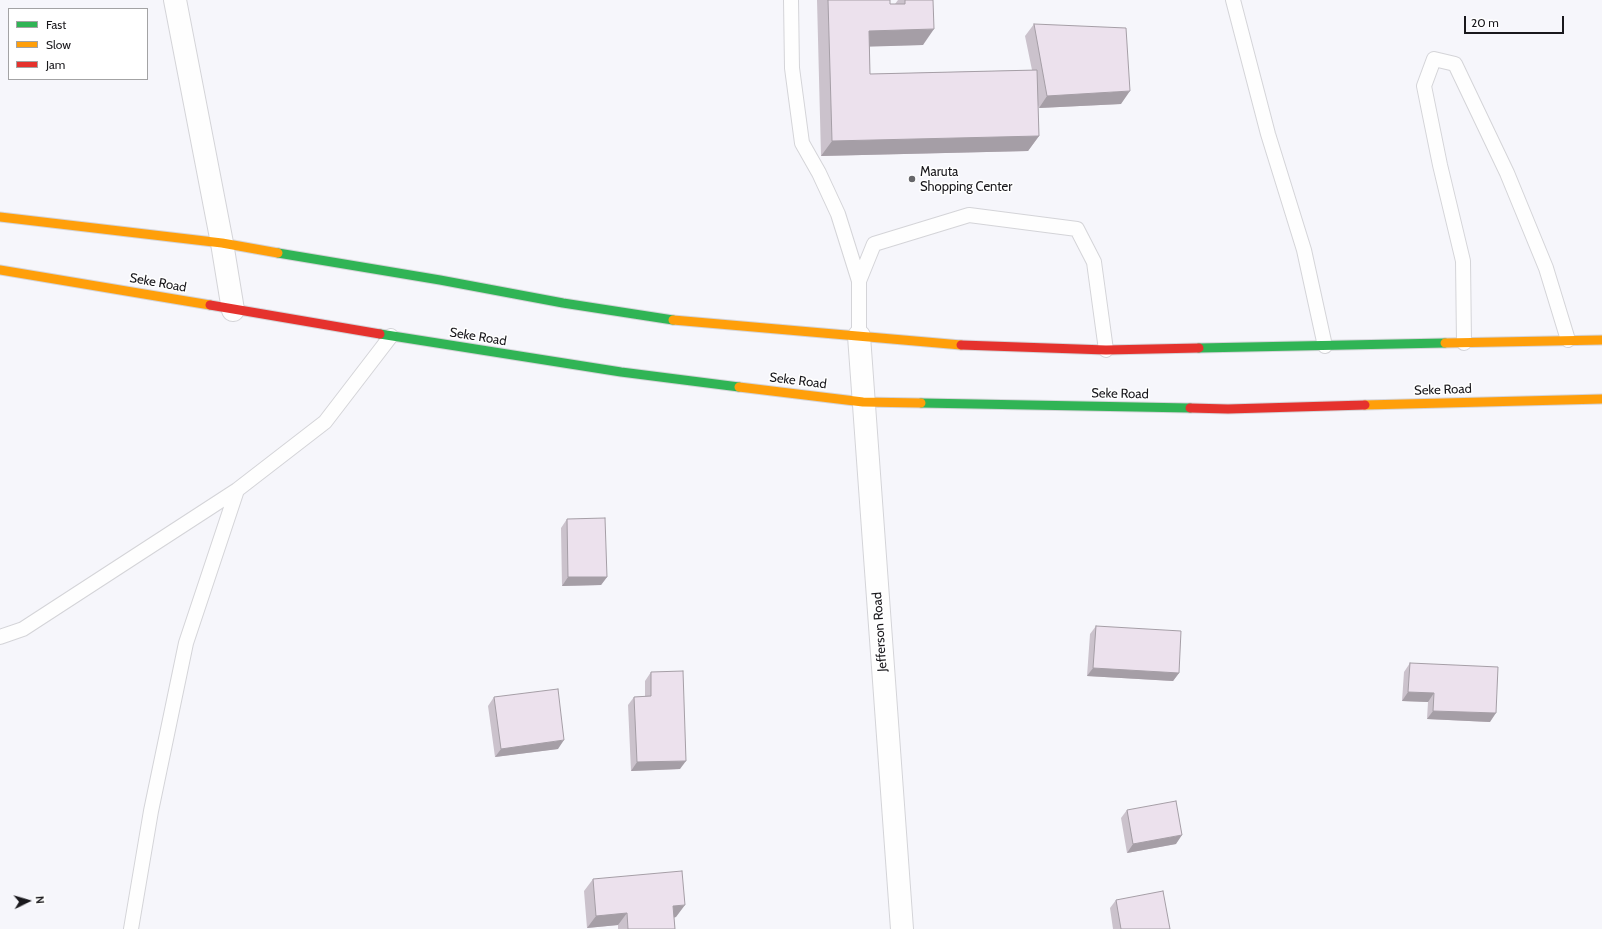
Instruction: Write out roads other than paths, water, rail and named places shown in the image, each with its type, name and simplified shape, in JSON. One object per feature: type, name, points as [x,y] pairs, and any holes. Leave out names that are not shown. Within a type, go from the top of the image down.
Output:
[{"type":"main road","points":[[0,217],[222,243],[440,280],[562,303],[673,320],[969,346],[1106,350],[1602,340]]},
{"type":"main road","name":"Seke Road","points":[[0,270],[232,310],[621,372],[863,402],[1228,409],[1602,399]]},
{"type":"street","points":[[175,0],[222,243],[232,310]]},
{"type":"street","name":"Jefferson Road","points":[[859,336],[902,929]]},
{"type":"lane","points":[[791,0],[792,68],[802,143],[819,173],[838,214],[860,281],[859,336]]},
{"type":"lane","points":[[1233,0],[1268,134],[1304,250],[1325,346]]},
{"type":"lane","points":[[1464,343],[1463,261],[1440,164],[1424,86],[1434,59],[1455,64],[1507,173],[1546,268],[1568,340]]},
{"type":"lane","points":[[860,281],[874,244],[969,215],[1077,229],[1094,262],[1106,350]]},
{"type":"lane","points":[[0,637],[23,629],[237,490],[325,422],[391,336]]},
{"type":"lane","points":[[132,929],[151,811],[186,643],[237,490]]},
{"type":"place","name":"Maruta Shopping Center","points":[[912,179]]}]
